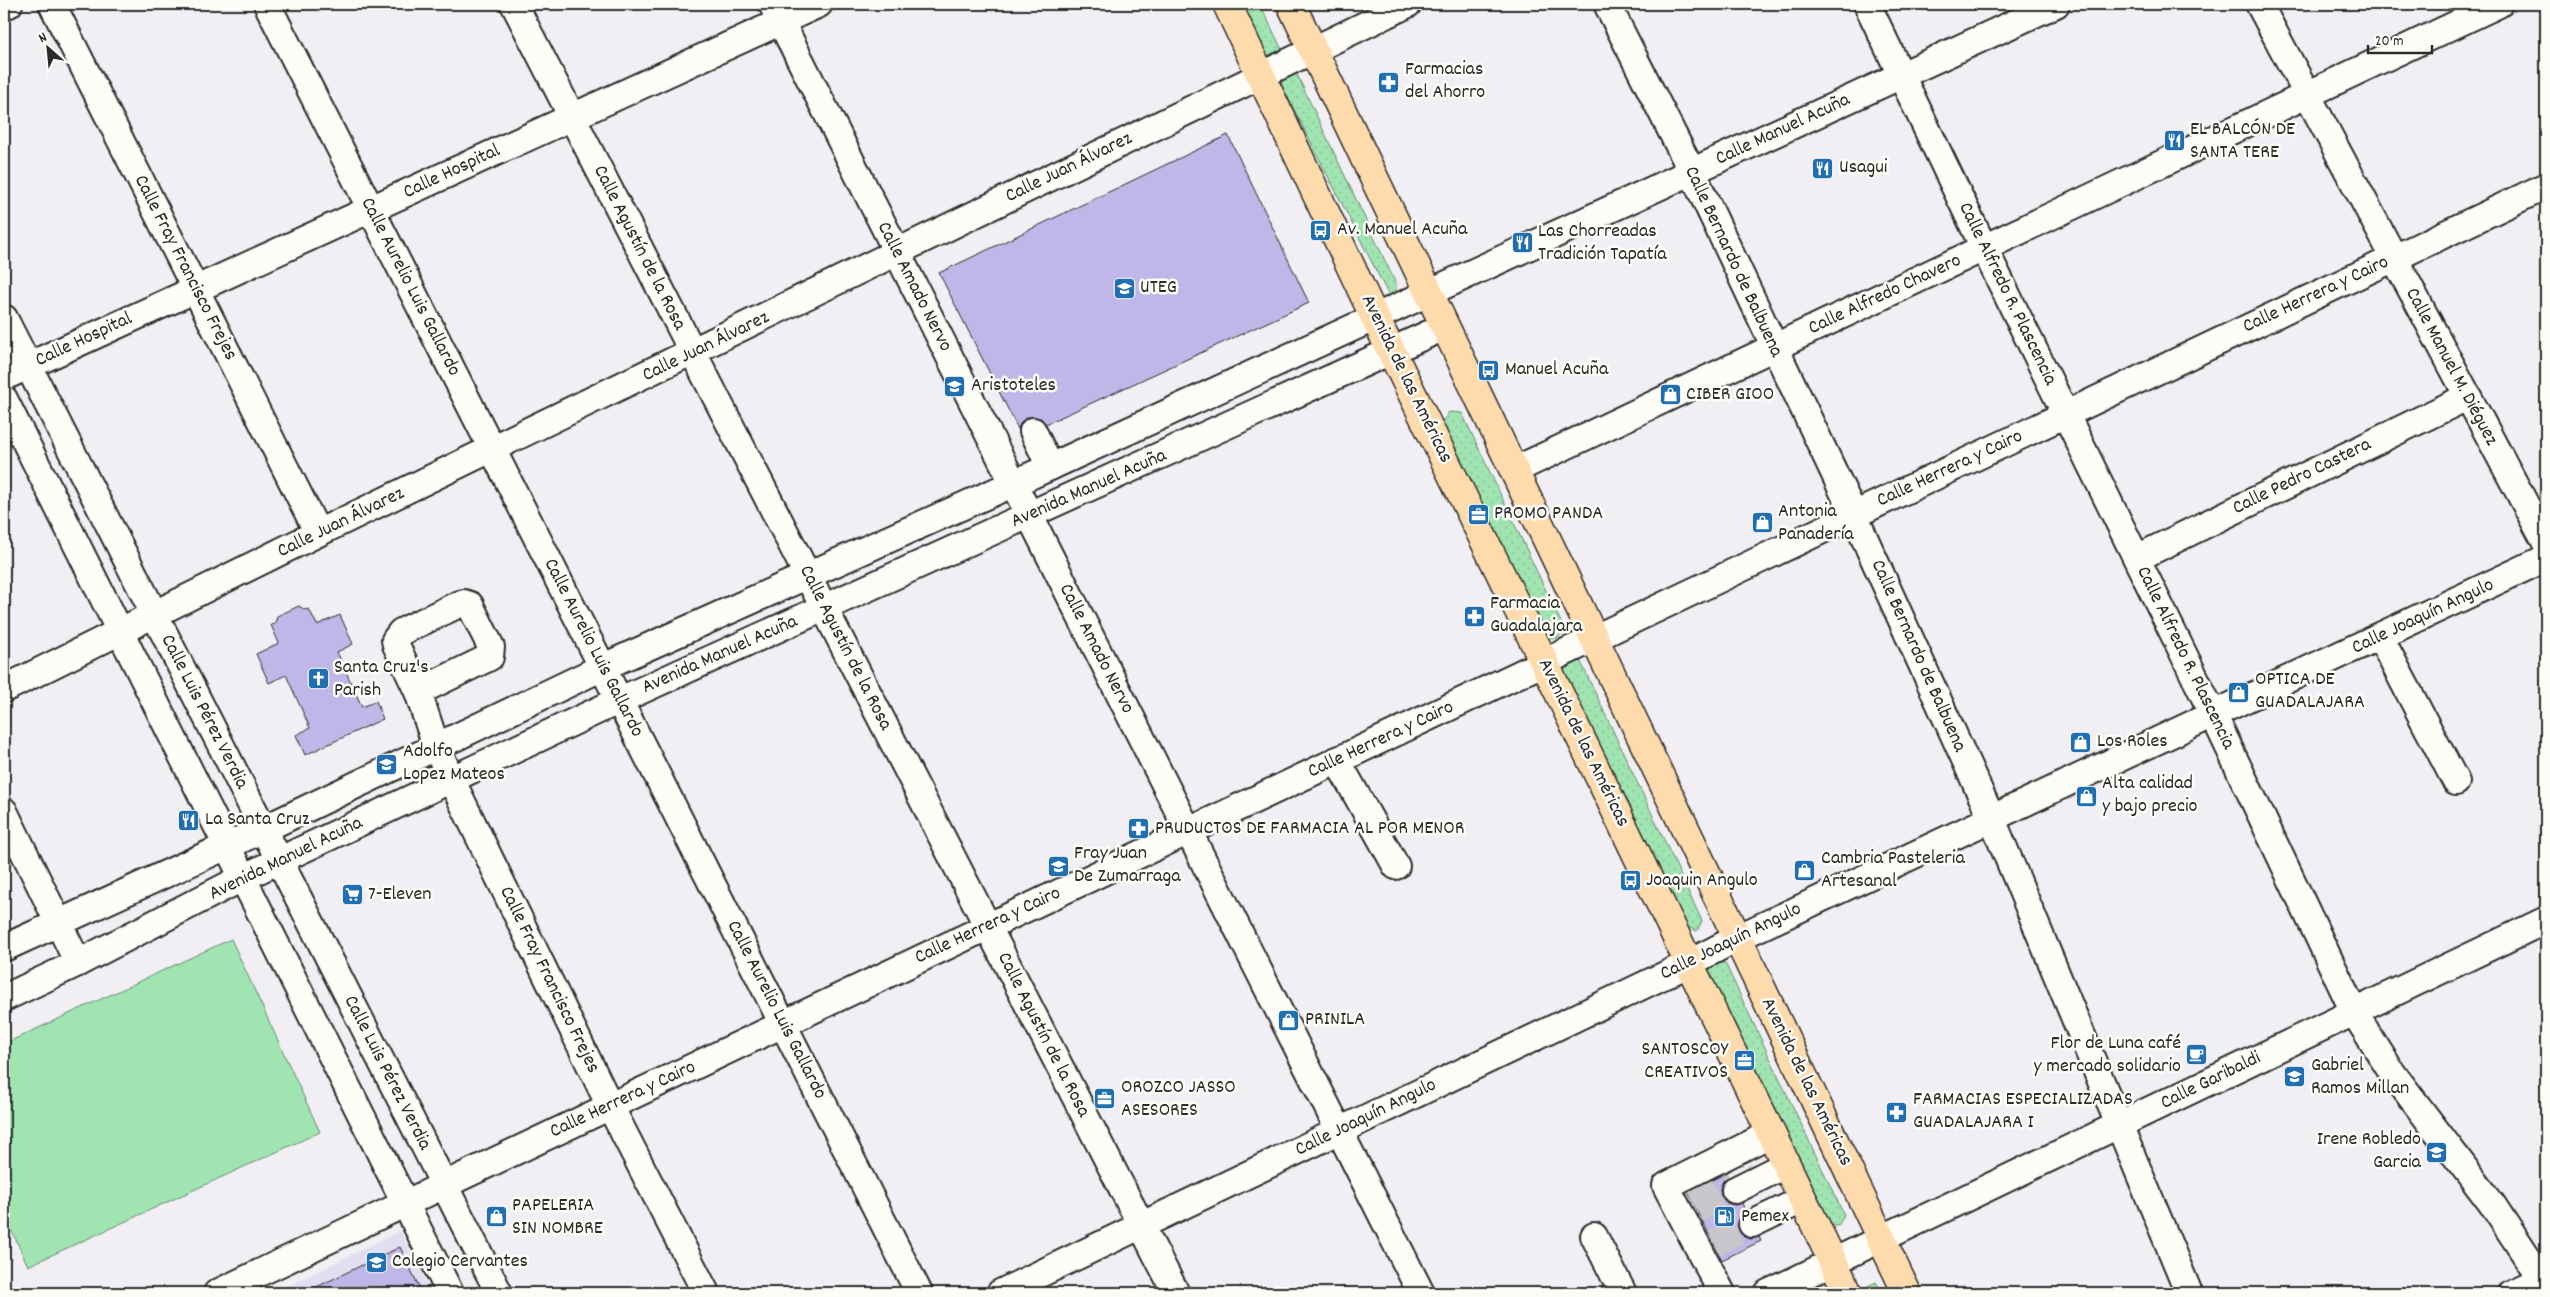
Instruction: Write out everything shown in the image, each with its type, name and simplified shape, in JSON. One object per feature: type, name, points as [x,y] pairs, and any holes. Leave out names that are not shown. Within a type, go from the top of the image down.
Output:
[{"type":"main road","name":"Avenida de las Américas","points":[[1226,4],[1374,316],[1544,662],[1848,1293]]},
{"type":"main road","name":"Avenida de las Américas","points":[[1293,4],[1444,327],[1907,1293]]},
{"type":"street","points":[[4,6],[9,4]]},
{"type":"street","name":"Calle Fray Francisco Frejes","points":[[52,4],[318,533]]},
{"type":"street","name":"Calle Aurelio Luis Gallardo","points":[[267,4],[919,1293]]},
{"type":"street","name":"Calle Agustín de la Rosa","points":[[514,4],[1176,1293]]},
{"type":"street","name":"Calle Hospital","points":[[4,377],[572,117],[776,13],[819,4]]},
{"type":"street","name":"Calle Bernardo de Balbuena","points":[[1607,4],[1692,172],[1773,348],[1854,515],[1992,818],[2188,1293]]},
{"type":"street","name":"Calle Alfredo R. Plascencia","points":[[1867,4],[1984,248],[2213,714],[2354,1012],[2391,1071],[2492,1204],[2545,1281]]},
{"type":"street","name":"Calle Manuel Acuña","points":[[1428,293],[2056,4]]},
{"type":"street","name":"Calle Manuel M. Diéguez","points":[[2259,4],[2546,544]]},
{"type":"street","name":"Calle Alfredo Chavero","points":[[1514,470],[2499,4]]},
{"type":"street","name":"Calle Juan Álvarez","points":[[4,690],[318,533],[693,353],[1313,49],[1395,6]]},
{"type":"street","name":"Calle Amado Nervo","points":[[776,13],[1421,1293]]},
{"type":"street","name":"Calle Herrera y Cairo","points":[[217,1293],[2546,186]]},
{"type":"street","name":"Avenida Manuel Acuña","points":[[4,948],[227,846],[603,667],[1050,467],[1374,316],[1428,293]]},
{"type":"street","name":"Calle Luis Pérez Verdia","points":[[4,318],[499,1293]]},
{"type":"street","name":"Avenida Manuel Acuña","points":[[4,998],[78,963],[279,860],[452,781],[620,700],[1444,327]]},
{"type":"street","name":"Calle Pedro Castera","points":[[2136,558],[2467,397]]},
{"type":"street","name":"Calle Luis Pérez Verdia","points":[[4,399],[450,1293]]},
{"type":"street","points":[[1032,431],[1050,467]]},
{"type":"street","name":"Calle Joaquín Angulo","points":[[1000,1293],[1688,964],[1737,938],[2546,558]]},
{"type":"street","points":[[2380,637],[2456,782]]},
{"type":"street","name":"Calle Fray Francisco Frejes","points":[[418,692],[436,746],[452,781],[610,1106],[706,1293]]},
{"type":"street","points":[[1338,760],[1396,866]]},
{"type":"street","points":[[4,811],[78,963]]},
{"type":"street","name":"Calle Garibaldi","points":[[1768,1293],[2546,920]]},
{"type":"street","points":[[1731,1182],[1778,1150]]},
{"type":"street","points":[[1722,1293],[1707,1247],[1667,1190],[1668,1184],[1778,1150]]},
{"type":"street","points":[[1752,1224],[1802,1200]]},
{"type":"street","points":[[1682,1209],[1704,1293]]},
{"type":"street","points":[[1594,1236],[1623,1293]]},
{"type":"street","points":[[2512,1293],[2545,1281]]},
{"type":"shaded area","name":"Colegio Cervantes","points":[[400,1231],[431,1293],[274,1293]]},
{"type":"green space","points":[[1239,4],[1260,4],[1285,56],[1267,64]]},
{"type":"green space","points":[[1293,66],[1396,284],[1396,295],[1389,296],[1277,76]]},
{"type":"green space","points":[[1449,412],[1462,413],[1565,631],[1557,638],[1546,638],[1442,422]]},
{"type":"green space","points":[[1567,658],[1579,658],[1702,921],[1697,931],[1685,926],[1561,669]]},
{"type":"green space","points":[[231,939],[320,1132],[28,1266],[4,1214],[4,1044]]},
{"type":"green space","points":[[1713,962],[1725,963],[1844,1215],[1838,1226],[1827,1225],[1708,973]]},
{"type":"green space","points":[[1876,1282],[1882,1293],[1862,1293],[1860,1290]]},
{"type":"building","name":"UTEG","points":[[1228,135],[1309,303],[1046,424],[1041,418],[1027,417],[1021,422],[1018,429],[939,273]]},
{"type":"building","name":"Santa Cruz's Parish","points":[[299,606],[305,610],[309,609],[317,625],[340,615],[353,644],[337,652],[362,707],[376,701],[383,719],[305,755],[296,735],[310,728],[286,675],[269,683],[256,654],[279,643],[271,625],[275,624],[277,616]]},
{"type":"building","name":"Pemex","points":[[1726,1173],[1728,1177],[1723,1181],[1720,1189],[1721,1196],[1727,1203],[1735,1205],[1742,1203],[1745,1211],[1740,1215],[1737,1222],[1739,1231],[1744,1237],[1751,1239],[1759,1237],[1761,1241],[1722,1260],[1688,1192]]},
{"type":"building","points":[[400,1247],[422,1293],[304,1293]]},
{"type":"tunnel","points":[[1689,1193],[1727,1174]]},
{"type":"tunnel","points":[[1697,1210],[1735,1190]]},
{"type":"tunnel","points":[[1714,1243],[1752,1224]]},
{"type":"place","name":"Farmacias del Ahorro","points":[[1389,82]]},
{"type":"place","name":"EL BALCÓN DE SANTA TERE","points":[[2174,141]]},
{"type":"place","name":"Usagui","points":[[1823,168]]},
{"type":"place","name":"Av. Manuel Acuña","points":[[1321,230]]},
{"type":"place","name":"Las Chorreadas Tradición Tapatía","points":[[1522,243]]},
{"type":"place","name":"UTEG","points":[[1124,288]]},
{"type":"place","name":"Manuel Acuña","points":[[1489,370]]},
{"type":"place","name":"Aristoteles","points":[[955,386]]},
{"type":"place","name":"CIBER GIOO","points":[[1670,395]]},
{"type":"place","name":"PROMO PANDA","points":[[1478,514]]},
{"type":"place","name":"Antonia Panadería","points":[[1762,523]]},
{"type":"place","name":"Farmacia Guadalajara","points":[[1474,616]]},
{"type":"place","name":"Santa Cruz's Parish","points":[[318,679]]},
{"type":"place","name":"OPTICA DE GUADALAJARA","points":[[2239,692]]},
{"type":"place","name":"Los Roles","points":[[2081,742]]},
{"type":"place","name":"Adolfo Lopez Mateos","points":[[387,764]]},
{"type":"place","name":"Alta calidad y bajo precio","points":[[2086,796]]},
{"type":"place","name":"La Santa Cruz","points":[[189,820]]},
{"type":"place","name":"PRUDUCTOS DE FARMACIA AL POR MENOR","points":[[1139,829]]},
{"type":"place","name":"Fray Juan De Zumarraga","points":[[1058,866]]},
{"type":"place","name":"Cambria Pasteleria Artesanal","points":[[1805,871]]},
{"type":"place","name":"Joaquin Angulo","points":[[1630,881]]},
{"type":"place","name":"7-Eleven","points":[[352,895]]},
{"type":"place","name":"PRINILA","points":[[1289,1020]]},
{"type":"place","name":"Flor de Luna café y mercado solidario","points":[[2197,1055]]},
{"type":"place","name":"SANTOSCOY CREATIVOS","points":[[1744,1061]]},
{"type":"place","name":"Gabriel Ramos Millan","points":[[2295,1077]]},
{"type":"place","name":"OROZCO JASSO ASESORES","points":[[1105,1099]]},
{"type":"place","name":"FARMACIAS ESPECIALIZADAS GUADALAJARA I","points":[[1897,1112]]},
{"type":"place","name":"Irene Robledo Garcia","points":[[2437,1152]]},
{"type":"place","name":"PAPELERIA SIN NOMBRE","points":[[496,1217]]},
{"type":"place","name":"Pemex","points":[[1725,1217]]},
{"type":"place","name":"Colegio Cervantes","points":[[376,1262]]}]
